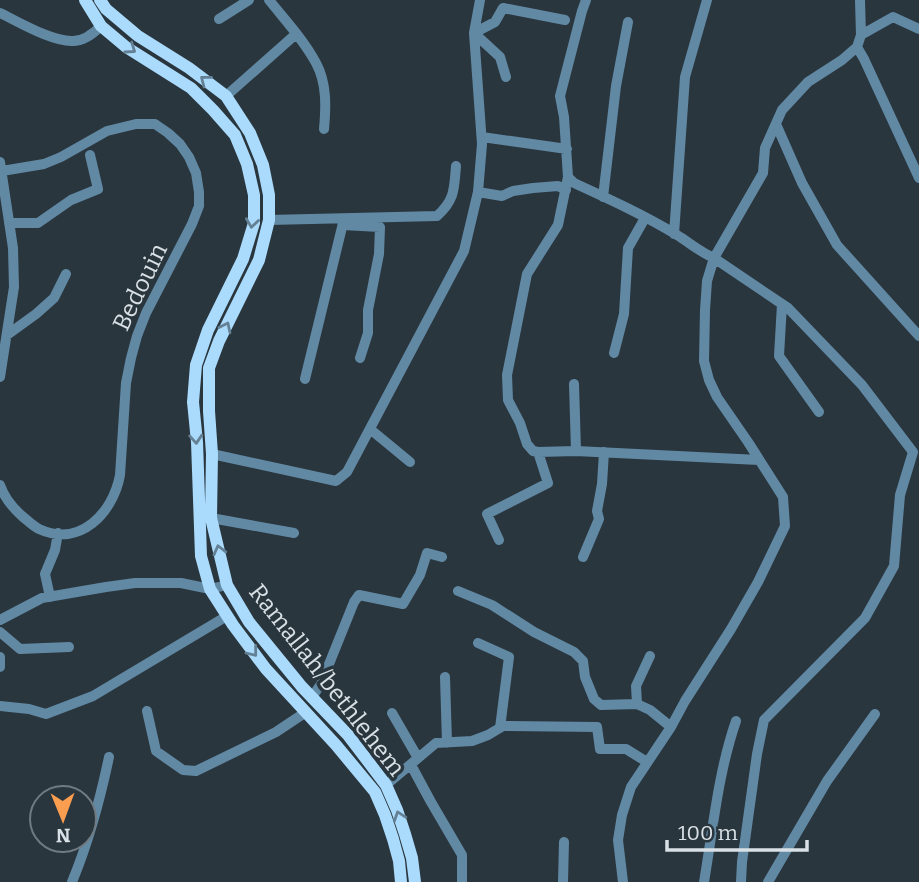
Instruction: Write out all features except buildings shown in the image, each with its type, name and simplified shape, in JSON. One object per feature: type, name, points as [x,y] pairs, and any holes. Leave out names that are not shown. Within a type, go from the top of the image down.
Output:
[{"type":"main road","name":"Ramallah/bethlehem","points":[[85,0],[102,26],[126,47],[191,88],[213,110],[235,135],[247,164],[254,195],[254,223],[243,259],[208,330],[196,365],[193,402],[201,555],[210,589],[227,616],[266,669],[375,792],[393,839],[401,882]]},
{"type":"main road","name":"Ramallah/bethlehem","points":[[100,0],[106,9],[138,36],[226,96],[250,133],[262,165],[269,195],[269,220],[259,260],[219,341],[209,368],[211,518],[227,585],[249,622],[348,735],[386,785],[405,834],[415,882]]},
{"type":"street","points":[[219,19],[249,0]]},
{"type":"street","points":[[269,0],[317,65],[326,107],[324,129]]},
{"type":"street","points":[[212,454],[337,481],[347,472],[464,251],[478,192],[482,137],[474,33],[480,0]]},
{"type":"street","points":[[586,0],[560,96],[567,149],[566,190],[558,225],[527,274],[507,375],[508,400],[520,422],[527,444],[533,451],[759,460]]},
{"type":"street","points":[[674,234],[685,77],[707,0]]},
{"type":"street","points":[[624,882],[618,840],[622,814],[631,787],[731,629],[785,526],[783,497],[717,397],[709,380],[704,361],[707,281],[714,258],[763,173],[765,148],[782,110],[808,82],[857,47],[861,35],[860,0]]},
{"type":"street","points":[[474,33],[495,22],[503,8],[565,20]]},
{"type":"street","points":[[0,13],[50,37],[74,41],[94,34],[102,26]]},
{"type":"street","points":[[861,35],[893,17],[919,29]]},
{"type":"street","points":[[603,197],[628,22]]},
{"type":"street","points":[[474,33],[500,57],[506,77]]},
{"type":"street","points":[[226,96],[296,34]]},
{"type":"street","points":[[857,47],[919,178]]},
{"type":"street","name":"Bedouin","points":[[0,377],[13,287],[13,248],[1,166],[44,164],[107,131],[136,124],[155,124],[168,132],[189,157],[196,173],[198,206],[192,224],[137,336],[126,383],[123,459],[117,490],[101,516],[84,529],[68,534],[58,533]]},
{"type":"street","points":[[776,124],[802,183],[837,244],[919,336]]},
{"type":"street","points":[[482,137],[567,149]]},
{"type":"street","points":[[9,223],[38,223],[71,200],[98,189],[90,155]]},
{"type":"street","points":[[269,220],[344,222],[437,216],[451,200],[456,166]]},
{"type":"street","points":[[568,177],[574,183],[674,234],[788,308],[862,385],[913,452],[900,495],[894,566],[865,618],[764,720],[757,754],[741,882]]},
{"type":"street","points":[[478,192],[502,196],[533,188],[558,187],[566,190]]},
{"type":"street","points":[[614,353],[624,314],[628,248],[645,218]]},
{"type":"street","points":[[344,222],[380,228],[379,254],[368,310],[368,333],[360,358]]},
{"type":"street","points":[[306,379],[344,222]]},
{"type":"street","points":[[7,335],[54,298],[66,274]]},
{"type":"street","points":[[782,304],[779,356],[819,412]]},
{"type":"street","points":[[574,384],[576,451]]},
{"type":"street","points":[[370,429],[411,462]]},
{"type":"street","points":[[499,540],[487,514],[548,483],[538,452]]},
{"type":"street","points":[[583,557],[599,519],[597,511],[604,452]]},
{"type":"street","points":[[0,485],[3,494],[16,511],[36,528],[58,533],[55,550],[45,574],[50,597]]},
{"type":"street","points":[[211,518],[293,533]]},
{"type":"street","points":[[312,697],[321,684],[359,594],[403,604],[420,575],[426,554],[442,557]]},
{"type":"street","points":[[0,620],[42,598],[135,583],[181,583],[210,589],[227,585]]},
{"type":"street","points":[[458,591],[492,605],[534,632],[574,652],[583,661],[594,699],[601,705],[637,704],[650,710],[671,727]]},
{"type":"street","points":[[0,706],[46,714],[58,710],[93,696],[227,616]]},
{"type":"street","points":[[0,632],[20,649],[69,647]]},
{"type":"street","points":[[478,643],[509,657],[500,728]]},
{"type":"street","points":[[637,704],[636,686],[650,656]]},
{"type":"street","points":[[0,657],[0,667]]},
{"type":"street","points":[[445,677],[447,743]]},
{"type":"street","points":[[147,711],[156,751],[183,770],[196,771],[276,732],[306,712]]},
{"type":"street","points":[[392,713],[431,802],[463,855],[462,882]]},
{"type":"street","points":[[768,882],[827,781],[875,714]]},
{"type":"street","points":[[704,882],[718,796],[730,737],[736,721]]},
{"type":"street","points":[[386,785],[436,743],[472,741],[503,726],[597,727],[600,749],[626,749],[647,762]]},
{"type":"street","points":[[72,882],[99,805],[109,757]]},
{"type":"street","points":[[564,842],[564,882]]}]
